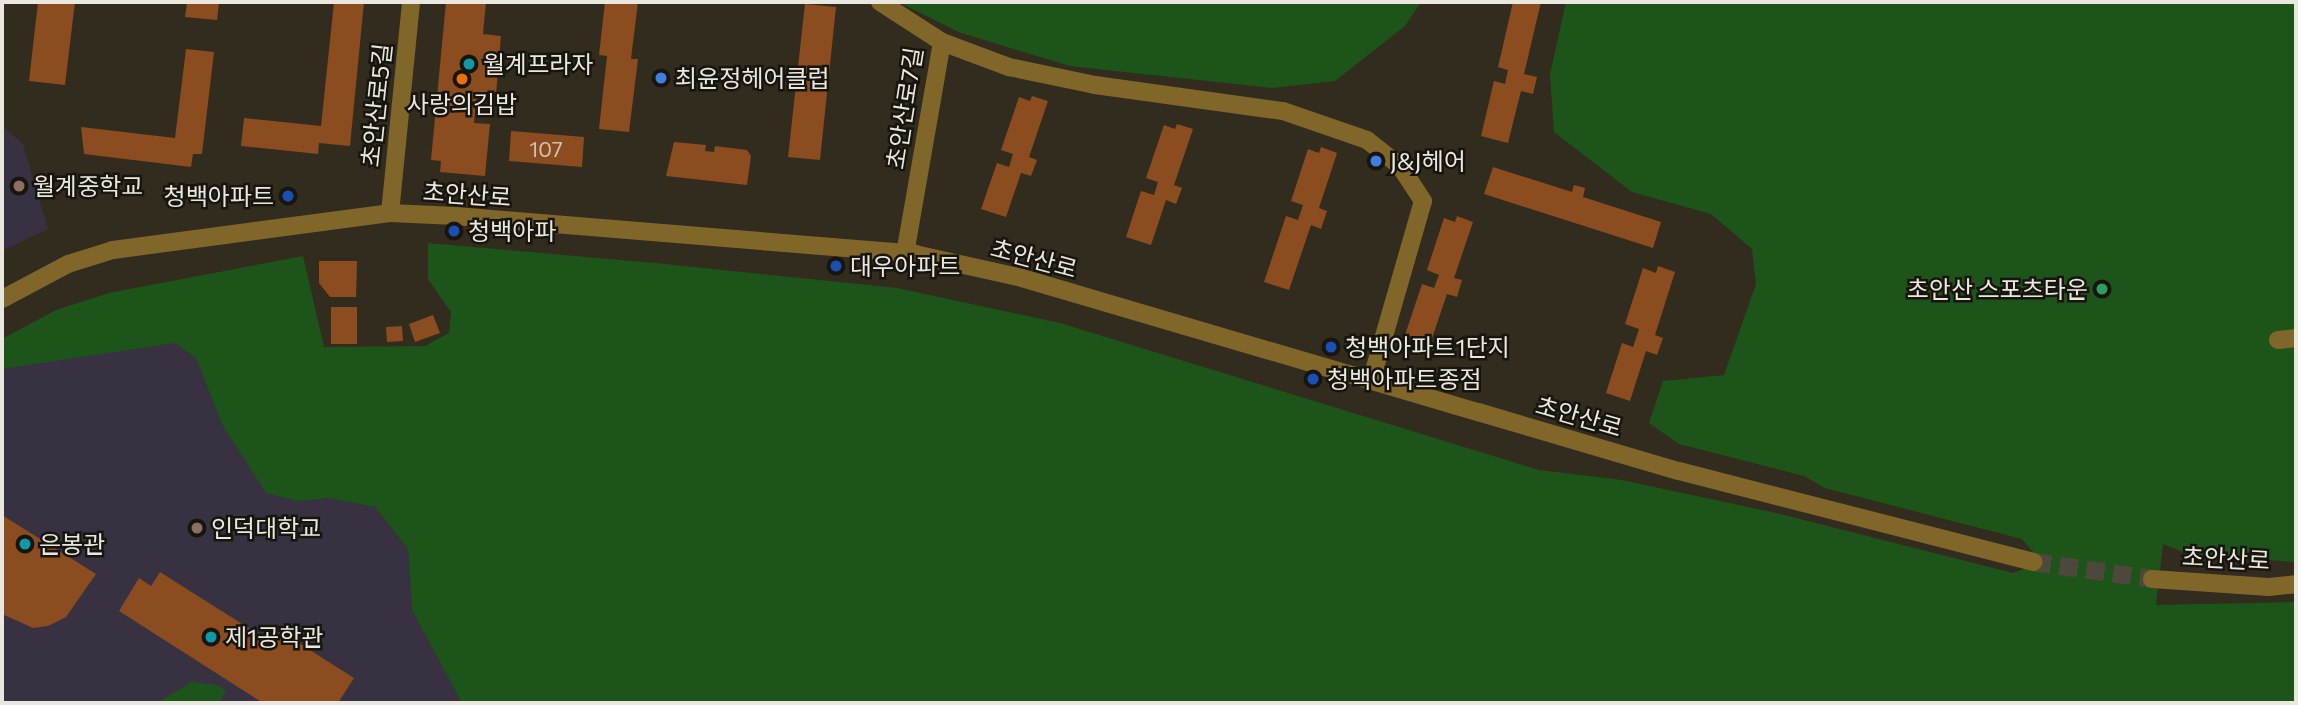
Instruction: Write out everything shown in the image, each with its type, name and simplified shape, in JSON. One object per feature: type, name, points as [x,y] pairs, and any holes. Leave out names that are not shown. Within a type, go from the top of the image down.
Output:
[{"type":"street","name":"초안산로5길","points":[[390,213],[411,2]]},
{"type":"street","name":"초안산로7길","points":[[880,2],[942,41],[905,253]]},
{"type":"street","points":[[942,41],[1009,66],[1095,85],[1283,111],[1367,140],[1400,166],[1423,201],[1371,381]]},
{"type":"street","name":"초안산로","points":[[2,299],[68,264],[113,250],[390,213],[905,253],[1022,278],[1679,471],[2033,562]]},
{"type":"street","name":"초안산로","points":[[2152,579],[2270,587],[2296,584]]},
{"type":"shaded area","name":"월계중학교","points":[[2,126],[23,144],[48,229],[2,251]]},
{"type":"shaded area","name":"인덕대학교","points":[[175,342],[196,358],[222,424],[298,501],[328,498],[375,507],[408,549],[412,610],[462,703],[2,703],[2,369]]},
{"type":"green space","points":[[898,2],[1421,2],[1405,26],[1335,81],[1272,88],[1070,66],[961,33]]},
{"type":"green space","points":[[1566,2],[2296,2],[2296,562],[2188,554],[2163,544],[2156,605],[2296,602],[2296,703],[462,703],[412,610],[408,549],[375,507],[328,498],[298,501],[266,493],[222,424],[196,358],[175,343],[2,369],[2,339],[56,310],[109,293],[303,256],[324,347],[425,346],[449,333],[451,312],[428,279],[428,243],[655,263],[897,288],[1060,323],[1539,470],[1622,480],[1776,513],[2013,573],[2030,567],[2033,552],[2022,539],[1825,488],[1804,476],[1679,444],[1649,423],[1663,381],[1724,375],[1756,284],[1752,249],[1711,214],[1632,192],[1554,132],[1550,74]]},
{"type":"green space","points":[[192,682],[217,685],[226,691],[219,703],[157,703]]},
{"type":"building","points":[[38,2],[75,2],[65,85],[29,81]]},
{"type":"building","points":[[187,2],[219,2],[217,20],[185,17]]},
{"type":"building","points":[[334,2],[364,2],[350,146],[319,143],[318,154],[241,146],[244,118],[321,126]]},
{"type":"building","name":"월계프라자","points":[[446,2],[486,2],[483,34],[501,36],[496,94],[477,93],[474,123],[490,124],[485,176],[440,172],[441,161],[431,160]]},
{"type":"building","points":[[605,2],[638,2],[631,59],[638,59],[629,132],[599,129],[607,56],[599,55]]},
{"type":"building","points":[[1513,2],[1541,2],[1524,74],[1537,77],[1533,94],[1521,91],[1508,143],[1481,136],[1494,81],[1505,84],[1508,70],[1498,67]]},
{"type":"building","points":[[805,4],[836,7],[820,160],[788,157]]},
{"type":"building","points":[[186,49],[214,52],[202,154],[193,154],[191,167],[84,154],[81,127],[175,138]]},
{"type":"building","points":[[1032,96],[1048,101],[1029,157],[1037,160],[1031,176],[1021,173],[1006,217],[981,209],[997,163],[1009,167],[1013,154],[1001,150],[1019,97],[1030,101]]},
{"type":"building","points":[[1177,124],[1193,129],[1174,185],[1182,188],[1176,204],[1166,200],[1151,245],[1126,237],[1141,191],[1154,195],[1158,182],[1146,178],[1164,125],[1175,129]]},
{"type":"building","points":[[511,131],[584,137],[582,167],[509,161]]},
{"type":"building","points":[[674,142],[706,145],[705,151],[714,152],[715,146],[747,150],[751,156],[747,185],[666,176]]},
{"type":"building","points":[[1321,147],[1337,153],[1319,208],[1327,211],[1321,229],[1311,225],[1289,290],[1264,282],[1286,216],[1298,220],[1303,205],[1291,201],[1308,149],[1319,153]]},
{"type":"building","points":[[1493,167],[1572,192],[1574,185],[1585,188],[1583,197],[1661,222],[1653,248],[1484,194]]},
{"type":"building","points":[[1457,216],[1473,222],[1454,278],[1462,280],[1457,297],[1447,294],[1430,344],[1405,335],[1422,284],[1434,288],[1439,275],[1427,270],[1444,218],[1455,222]]},
{"type":"building","points":[[319,261],[357,261],[356,297],[330,297],[319,283]]},
{"type":"building","points":[[1658,266],[1675,272],[1655,335],[1663,338],[1657,355],[1646,351],[1630,401],[1606,393],[1622,343],[1633,347],[1639,329],[1625,324],[1643,268],[1656,273]]},
{"type":"building","points":[[331,307],[357,307],[357,344],[331,344]]},
{"type":"building","points":[[433,315],[440,333],[415,342],[409,324]]},
{"type":"building","points":[[402,326],[403,341],[387,342],[386,327]]},
{"type":"building","name":"은봉관","points":[[2,515],[96,574],[66,617],[48,626],[33,628],[2,614]]},
{"type":"building","name":"제1공학관","points":[[160,572],[272,643],[280,631],[354,678],[338,703],[263,703],[119,611],[139,578],[151,586]]},
{"type":"tunnel","points":[[2033,562],[2152,579]]},
{"type":"place","name":"월계프라자","points":[[469,64]]},
{"type":"place","name":"최윤정헤어클럽","points":[[661,78]]},
{"type":"place","name":"사랑의김밥","points":[[462,79]]},
{"type":"place","name":"J&J헤어","points":[[1376,161]]},
{"type":"place","name":"월계중학교","points":[[19,186]]},
{"type":"place","name":"청백아파트","points":[[288,196]]},
{"type":"place","name":"청백아파","points":[[454,231]]},
{"type":"place","name":"대우아파트","points":[[836,266]]},
{"type":"place","name":"초안산 스포츠타운","points":[[2102,289]]},
{"type":"place","name":"청백아파트1단지","points":[[1331,347]]},
{"type":"place","name":"청백아파트종점","points":[[1313,379]]},
{"type":"place","name":"인덕대학교","points":[[197,528]]},
{"type":"place","name":"은봉관","points":[[25,544]]},
{"type":"place","name":"제1공학관","points":[[211,637]]}]
